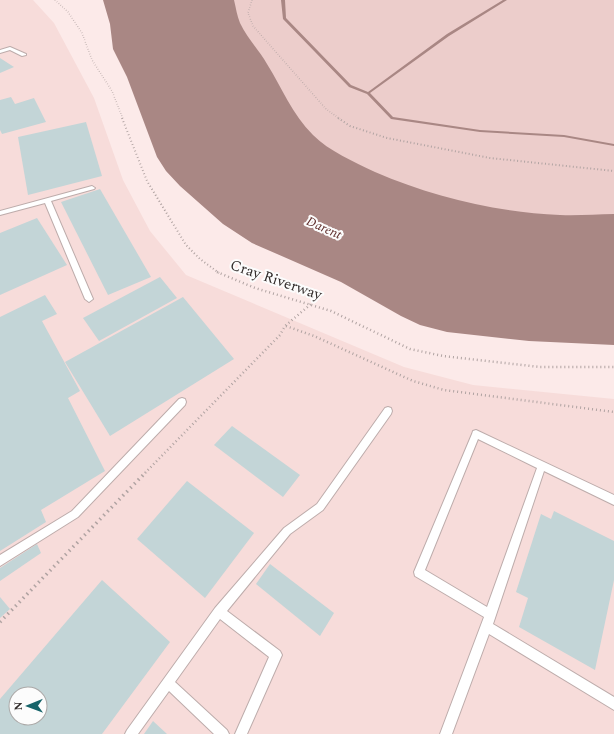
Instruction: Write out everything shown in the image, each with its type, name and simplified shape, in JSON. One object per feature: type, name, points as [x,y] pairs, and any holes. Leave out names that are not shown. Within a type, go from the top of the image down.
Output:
[{"type":"lane","points":[[0,52],[10,48],[24,55]]},
{"type":"lane","points":[[0,213],[92,188]]},
{"type":"lane","points":[[47,200],[90,298]]},
{"type":"lane","points":[[0,561],[75,514],[182,402]]},
{"type":"lane","points":[[131,734],[219,612],[287,531],[320,507],[388,411]]},
{"type":"lane","points":[[490,615],[419,572],[476,434],[614,500]]},
{"type":"lane","points":[[446,734],[487,626],[542,465]]},
{"type":"lane","points":[[219,612],[276,655],[241,734]]},
{"type":"lane","points":[[487,626],[614,704]]},
{"type":"lane","points":[[168,683],[223,734]]},
{"type":"path","name":"Cray Riverway","points":[[55,0],[68,12],[82,33],[92,60],[112,91],[148,181],[186,245],[200,259],[218,272],[256,288],[331,311],[410,349],[443,356],[540,367],[614,367]]},
{"type":"path","points":[[252,0],[248,13],[253,26],[326,109],[350,126],[387,138],[490,158],[614,171]]},
{"type":"path","points":[[0,622],[280,335],[285,326],[311,304]]},
{"type":"path","points":[[285,326],[314,336],[413,381],[444,390],[614,412]]},
{"type":"shaded area","points":[[0,0],[33,0],[54,23],[94,98],[123,180],[150,231],[186,275],[404,367],[473,385],[614,399],[614,734],[0,734]]},
{"type":"shaded area","points":[[194,0],[614,0],[614,290],[298,178]]},
{"type":"water","name":"Darent","points":[[103,0],[234,0],[240,23],[264,59],[293,110],[306,127],[326,146],[375,172],[419,189],[489,207],[512,211],[560,215],[614,214],[614,345],[529,341],[447,332],[420,325],[341,282],[252,243],[223,224],[180,186],[166,171],[157,157],[127,77],[113,49],[110,24]]},
{"type":"building","points":[[0,58],[14,67],[0,73]]},
{"type":"building","points":[[11,97],[15,104],[34,98],[46,122],[2,134],[0,130],[0,100]]},
{"type":"building","points":[[86,122],[102,176],[28,195],[18,137]]},
{"type":"building","points":[[100,189],[151,277],[108,295],[61,202]]},
{"type":"building","points":[[37,218],[67,265],[0,295],[0,233]]},
{"type":"building","points":[[160,277],[177,298],[99,341],[83,318]]},
{"type":"building","points":[[45,295],[57,314],[42,321],[80,391],[68,398],[105,471],[41,510],[46,522],[0,551],[0,317]]},
{"type":"building","points":[[183,297],[234,359],[110,436],[65,362]]},
{"type":"building","points":[[232,426],[300,475],[283,497],[214,445]]},
{"type":"building","points":[[187,481],[254,533],[205,598],[137,539]]},
{"type":"building","points":[[554,511],[614,541],[614,580],[595,670],[519,627],[528,598],[516,592],[541,514],[551,519]]},
{"type":"building","points":[[37,544],[41,553],[0,581],[0,568]]},
{"type":"building","points":[[270,564],[334,613],[320,636],[256,584]]},
{"type":"building","points":[[102,580],[170,642],[102,734],[0,734],[0,699],[8,690],[8,726],[48,726],[48,686],[11,686]]},
{"type":"building","points":[[0,597],[10,609],[0,618]]},
{"type":"building","points":[[153,721],[167,734],[144,734]]},
{"type":"waterway","points":[[283,0],[284,18],[350,86],[368,93]]},
{"type":"waterway","points":[[368,93],[448,35],[505,0]]},
{"type":"waterway","points":[[368,93],[392,118],[480,131],[564,136],[614,145]]}]
